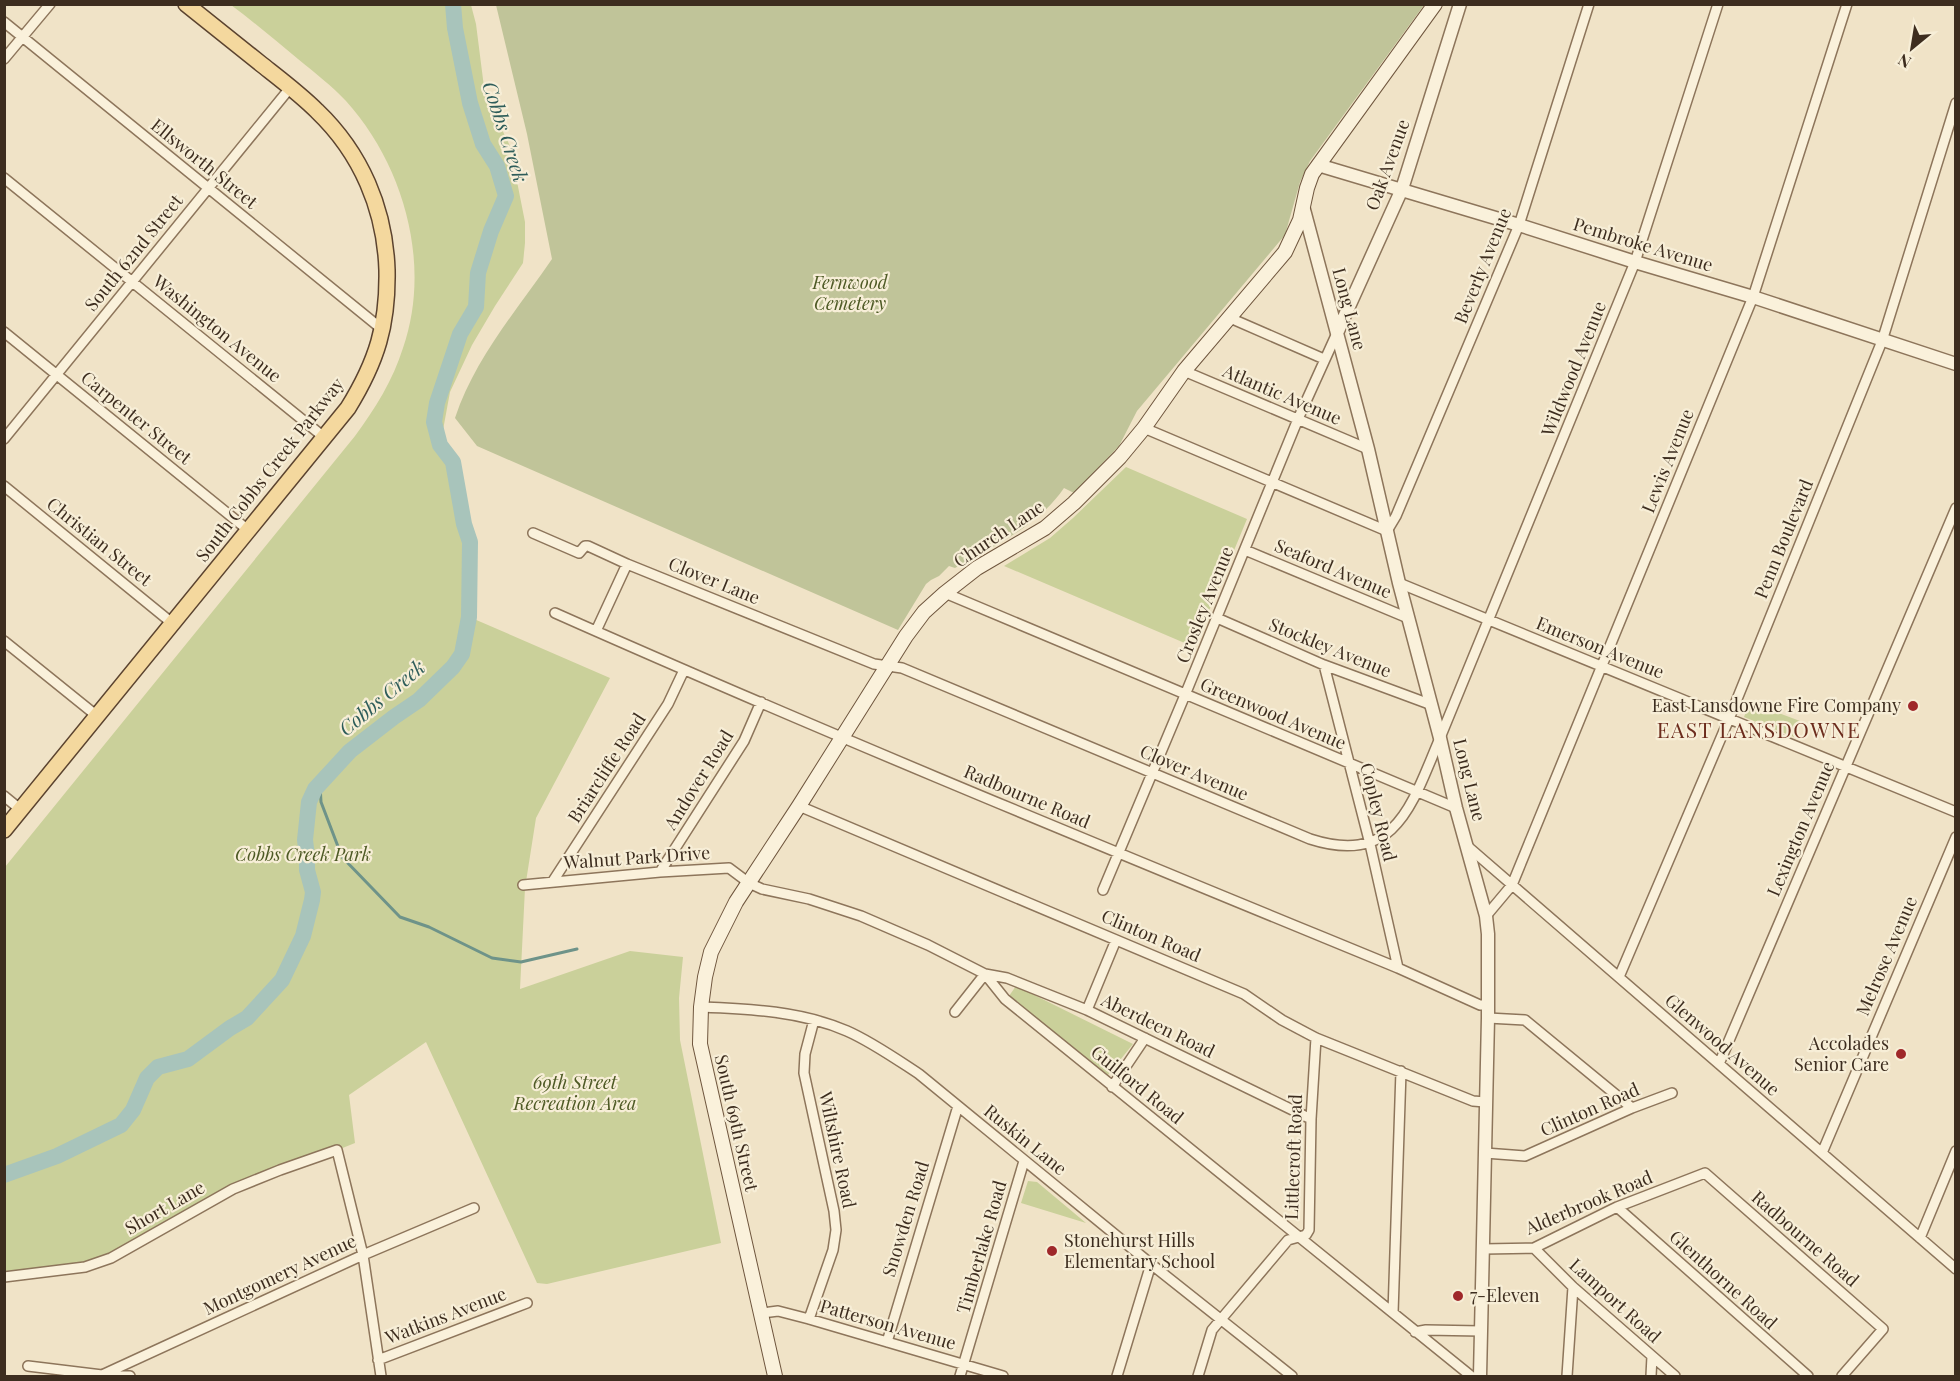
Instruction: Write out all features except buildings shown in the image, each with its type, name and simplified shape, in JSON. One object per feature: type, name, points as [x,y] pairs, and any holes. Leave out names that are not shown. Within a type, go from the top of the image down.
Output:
[{"type":"main road","name":"South Cobbs Creek Parkway","points":[[4,830],[348,408],[375,358],[383,330],[387,292],[384,230],[374,196],[351,151],[318,111],[186,4]]},
{"type":"main road","name":"Church Lane","points":[[748,883],[906,636],[924,612],[977,568],[1045,528],[1074,503],[1120,457],[1144,428],[1184,371],[1285,252],[1295,232],[1307,188],[1318,165],[1435,4]]},
{"type":"main road","name":"South 69th Street","points":[[748,883],[711,952],[701,1007],[700,1044],[775,1377]]},
{"type":"street","points":[[4,59],[50,4]]},
{"type":"street","name":"Oak Avenue","points":[[1338,333],[1402,189],[1460,4]]},
{"type":"street","name":"Beverly Avenue","points":[[1386,531],[1396,516],[1520,225],[1589,4]]},
{"type":"street","name":"Wildwood Avenue","points":[[1440,738],[1635,262],[1719,4]]},
{"type":"street","name":"Lewis Avenue","points":[[1486,916],[1512,885],[1753,297],[1848,4]]},
{"type":"street","name":"Ellsworth Street","points":[[4,22],[383,330]]},
{"type":"street","name":"South 62nd Street","points":[[4,439],[290,88]]},
{"type":"street","name":"Penn Boulevard","points":[[1619,977],[1729,719],[1882,341],[1956,103]]},
{"type":"street","name":"Pembroke Avenue","points":[[1318,165],[1753,297],[1956,364]]},
{"type":"street","name":"Washington Avenue","points":[[4,178],[325,438]]},
{"type":"street","name":"Long Lane","points":[[1303,206],[1368,449],[1399,583],[1486,916],[1488,1011],[1480,1377]]},
{"type":"street","points":[[1230,318],[1324,359]]},
{"type":"street","name":"Carpenter Street","points":[[4,332],[248,530]]},
{"type":"street","name":"Crosley Avenue","points":[[1103,890],[1298,419],[1338,333]]},
{"type":"street","name":"Atlantic Avenue","points":[[1184,371],[1368,449]]},
{"type":"street","points":[[1144,428],[1386,531]]},
{"type":"street","name":"Christian Street","points":[[4,486],[172,623]]},
{"type":"street","name":"Lexington Avenue","points":[[1719,1064],[1956,508]]},
{"type":"street","name":"Clover Lane","points":[[533,533],[576,552],[582,552],[585,546],[588,546],[874,664],[888,666]]},
{"type":"street","name":"Seaford Avenue","points":[[1245,550],[1408,618]]},
{"type":"street","points":[[596,631],[627,564]]},
{"type":"street","name":"Emerson Avenue","points":[[1399,583],[1956,812]]},
{"type":"street","name":"Greenwood Avenue","points":[[945,593],[1456,808]]},
{"type":"street","name":"Radbourne Road","points":[[555,613],[684,670],[1118,853],[1398,968],[1480,1005],[1488,1011],[1525,1020],[1632,1108]]},
{"type":"street","name":"Stockley Avenue","points":[[1217,618],[1324,665],[1432,705]]},
{"type":"street","points":[[4,641],[97,716]]},
{"type":"street","name":"Copley Road","points":[[1324,665],[1370,844],[1398,968]]},
{"type":"street","name":"Clover Avenue","points":[[888,666],[902,668],[1310,839],[1335,846],[1354,847],[1370,844]]},
{"type":"street","name":"Briarcliffe Road","points":[[553,881],[668,704],[684,670]]},
{"type":"street","name":"Andover Road","points":[[660,872],[744,741],[760,702]]},
{"type":"street","points":[[1370,844],[1384,836],[1407,812],[1440,738]]},
{"type":"street","points":[[4,796],[21,810]]},
{"type":"street","name":"Clinton Road","points":[[799,806],[1244,994],[1282,1020],[1316,1038],[1473,1101],[1485,1102]]},
{"type":"street","name":"Melrose Avenue","points":[[1822,1153],[1956,837]]},
{"type":"street","name":"Glenwood Avenue","points":[[1466,845],[1956,1269]]},
{"type":"street","name":"Walnut Park Drive","points":[[523,885],[729,868],[748,883]]},
{"type":"street","name":"Guilford Road","points":[[748,883],[762,889],[809,899],[861,916],[928,945],[985,974],[1005,999],[1471,1377]]},
{"type":"street","points":[[1087,1010],[1116,940]]},
{"type":"street","points":[[955,1012],[985,974]]},
{"type":"street","name":"Aberdeen Road","points":[[985,974],[1007,978],[1087,1010],[1311,1119]]},
{"type":"street","name":"Ruskin Lane","points":[[701,1007],[762,1010],[814,1020],[848,1031],[884,1051],[919,1074],[1222,1320],[1279,1372],[1292,1377]]},
{"type":"street","name":"Wiltshire Road","points":[[810,1319],[833,1250],[836,1230],[834,1211],[804,1073],[805,1054],[814,1020]]},
{"type":"street","points":[[1112,1087],[1145,1038]]},
{"type":"street","name":"Littlecroft Road","points":[[1198,1377],[1212,1330],[1288,1240],[1306,1235],[1309,1230],[1311,1119],[1316,1038]]},
{"type":"street","points":[[1393,1313],[1401,1071]]},
{"type":"street","name":"Clinton Road","points":[[1485,1153],[1525,1156],[1632,1108],[1672,1093]]},
{"type":"street","name":"Snowden Road","points":[[887,1342],[958,1106]]},
{"type":"street","name":"Short Lane","points":[[4,1277],[85,1266],[111,1258],[233,1189],[337,1150],[363,1255]]},
{"type":"street","points":[[1920,1238],[1956,1150]]},
{"type":"street","name":"Timberlake Road","points":[[960,1377],[1024,1161]]},
{"type":"street","name":"Radbourne Road","points":[[1705,1173],[1883,1329],[1842,1377]]},
{"type":"street","name":"Alderbrook Road","points":[[1483,1250],[1534,1248],[1617,1207],[1705,1173]]},
{"type":"street","name":"Glenthorne Road","points":[[1617,1207],[1808,1377]]},
{"type":"street","name":"Montgomery Avenue","points":[[102,1375],[363,1255],[474,1208]]},
{"type":"street","name":"Lamport Road","points":[[1534,1248],[1573,1287],[1676,1377]]},
{"type":"street","points":[[363,1255],[381,1377]]},
{"type":"street","points":[[1117,1377],[1151,1264]]},
{"type":"street","points":[[1566,1377],[1573,1287]]},
{"type":"street","name":"Watkins Avenue","points":[[378,1360],[527,1303]]},
{"type":"street","name":"Patterson Avenue","points":[[762,1313],[778,1311],[810,1319],[1003,1377]]},
{"type":"street","points":[[1415,1332],[1426,1330],[1481,1331]]},
{"type":"street","points":[[1651,1377],[1652,1356]]},
{"type":"street","points":[[28,1366],[130,1377]]},
{"type":"green space","name":"Fernwood Cemetery","points":[[496,4],[1424,5],[1310,161],[1300,182],[1285,235],[1137,411],[1119,446],[1074,493],[1064,488],[1041,513],[1014,534],[955,568],[949,566],[926,584],[898,630],[477,446],[455,418],[463,396],[485,355],[552,259],[527,134]]},
{"type":"green space","name":"Cobbs Creek Park","points":[[231,5],[471,5],[476,24],[485,95],[510,146],[525,222],[523,263],[472,345],[450,392],[443,430],[446,446],[462,485],[476,561],[477,597],[474,619],[610,678],[536,818],[525,888],[520,989],[630,951],[683,957],[679,998],[680,1040],[721,1243],[547,1284],[537,1283],[426,1042],[349,1095],[355,1143],[208,1202],[94,1263],[5,1280],[5,867],[355,436],[389,383],[403,348],[411,316],[414,283],[413,250],[407,217],[397,185],[383,155],[366,127],[341,95]]},
{"type":"green space","points":[[1126,467],[1247,519],[1194,647],[1004,566],[1050,538]]},
{"type":"green space","points":[[1750,702],[1800,721],[1794,737],[1744,717]]},
{"type":"green space","points":[[1016,986],[1133,1044],[1108,1075],[1009,996]]},
{"type":"green space","points":[[1028,1181],[1037,1182],[1086,1223],[1021,1203]]},
{"type":"waterway","name":"Cobbs Creek","points":[[4,1175],[57,1156],[121,1125],[133,1110],[147,1078],[158,1067],[188,1059],[247,1018],[282,980],[303,936],[312,900],[313,892],[307,870],[305,840],[309,802],[315,789],[350,751],[419,700],[453,667],[462,654],[469,617],[470,542],[464,524],[453,462],[440,445],[434,422],[437,403],[460,334],[476,307],[478,273],[491,231],[506,196],[497,166],[483,144],[470,103],[455,28],[453,4]]},
{"type":"waterway","points":[[320,785],[321,802],[342,857],[400,917],[429,927],[492,958],[521,962],[577,949]]},
{"type":"place","name":"East Lansdowne Fire Company","points":[[1913,706]]},
{"type":"place","name":"Accolades Senior Care","points":[[1901,1054]]},
{"type":"place","name":"Stonehurst Hills Elementary School","points":[[1052,1251]]},
{"type":"place","name":"7-Eleven","points":[[1458,1296]]},
{"type":"district","name":"EAST LANSDOWNE","points":[[1759,731]]},
{"type":"park label","name":"69th Street Recreation Area","points":[[575,1093]]}]
